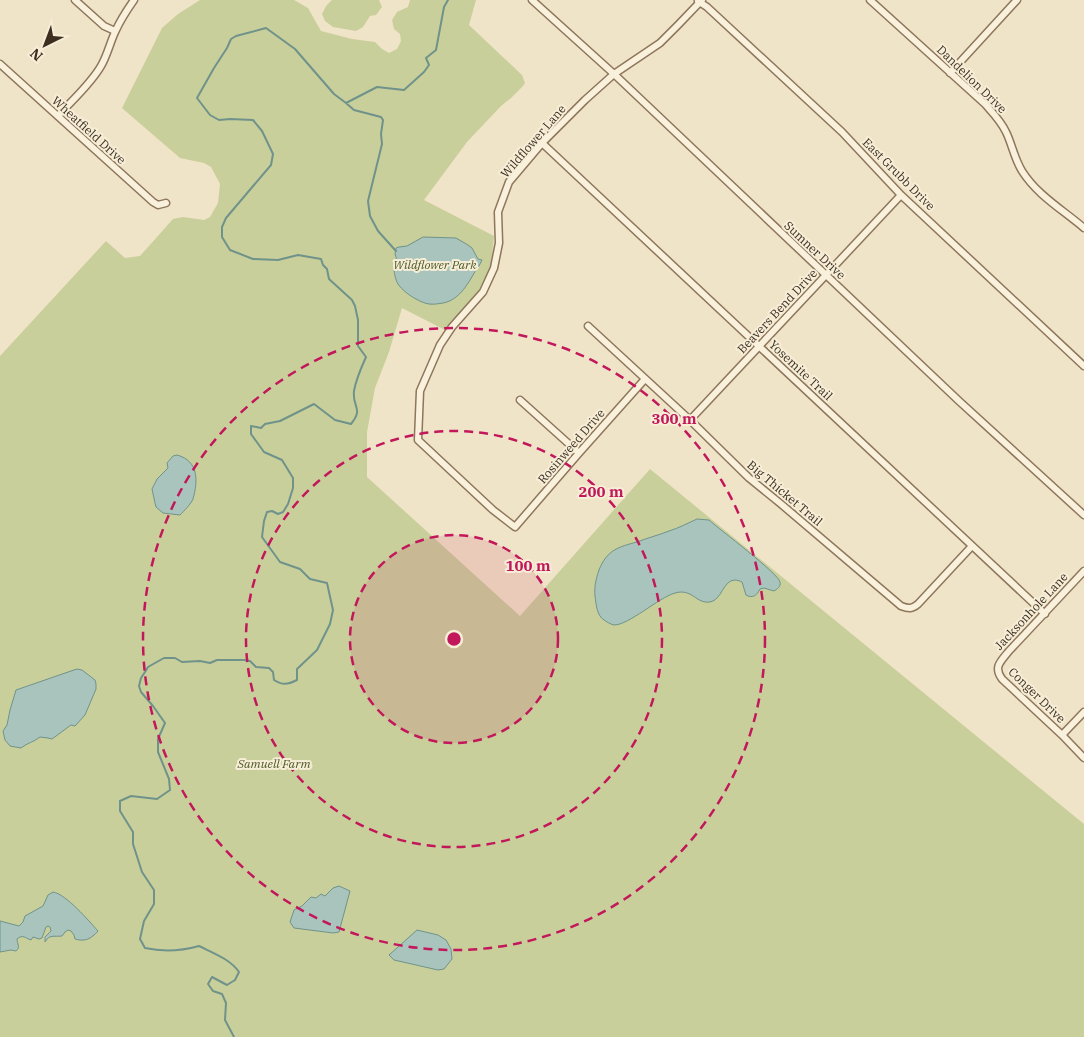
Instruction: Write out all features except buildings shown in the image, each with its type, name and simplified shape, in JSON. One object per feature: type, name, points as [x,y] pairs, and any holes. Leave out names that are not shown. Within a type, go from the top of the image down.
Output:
[{"type":"street","points":[[75,0],[104,26],[115,31]]},
{"type":"street","points":[[58,116],[99,69],[108,54],[115,31],[134,0]]},
{"type":"street","name":"Sumner Drive","points":[[532,0],[614,74],[960,401],[1084,515]]},
{"type":"street","name":"Dandelion Drive","points":[[870,0],[998,118],[1007,133],[1017,163],[1023,172],[1045,197],[1084,227]]},
{"type":"street","name":"Wildflower Lane","points":[[515,527],[493,510],[418,440],[420,391],[440,344],[452,327],[483,292],[494,268],[499,243],[498,212],[509,182],[542,143],[585,100],[614,74],[660,42],[700,1]]},
{"type":"street","name":"East Grubb Drive","points":[[700,1],[842,132],[901,194],[1084,366]]},
{"type":"street","points":[[950,73],[1014,1]]},
{"type":"street","name":"Wheatfield Drive","points":[[0,64],[153,202],[158,205],[166,204]]},
{"type":"street","name":"Yosemite Trail","points":[[542,143],[1045,614]]},
{"type":"street","name":"Beavers Bend Drive","points":[[690,420],[901,194]]},
{"type":"street","name":"Big Thicket Trail","points":[[588,326],[690,420],[749,478],[901,606],[908,609],[914,608],[972,546]]},
{"type":"street","name":"Rosinweed Drive","points":[[515,527],[645,379]]},
{"type":"street","points":[[520,400],[579,453]]},
{"type":"street","name":"Jacksonhole Lane","points":[[998,669],[999,662],[1084,571]]},
{"type":"street","name":"Conger Drive","points":[[998,669],[1002,679],[1084,758]]},
{"type":"street","points":[[1062,735],[1084,712]]},
{"type":"green space","name":"Samuell Farm","points":[[200,0],[294,0],[308,8],[321,31],[352,39],[375,42],[389,53],[397,49],[401,41],[400,34],[394,29],[392,20],[397,12],[408,7],[410,0],[476,0],[469,25],[522,75],[525,83],[467,142],[424,200],[494,236],[491,265],[472,300],[445,330],[402,308],[389,352],[375,388],[367,432],[367,477],[520,616],[650,469],[1084,824],[1084,1037],[0,1037],[0,356],[106,241],[125,258],[140,256],[173,219],[183,217],[204,220],[210,217],[218,203],[220,184],[211,167],[204,163],[180,158],[122,108],[162,28],[178,14]]},
{"type":"green space","points":[[332,0],[379,0],[382,7],[376,15],[370,16],[363,27],[356,31],[333,27],[325,21],[322,14]]},
{"type":"water","points":[[423,237],[456,238],[472,248],[478,259],[482,260],[463,290],[449,301],[435,304],[423,302],[406,293],[397,281],[394,269],[396,248],[407,246]]},
{"type":"water","points":[[177,455],[184,458],[193,467],[196,479],[193,499],[180,515],[163,513],[156,507],[152,489],[157,479],[168,468],[167,463],[173,456]]},
{"type":"water","points":[[697,519],[709,520],[760,561],[777,577],[780,582],[778,588],[774,591],[764,588],[760,589],[756,595],[751,597],[746,595],[742,582],[735,580],[728,583],[717,598],[710,602],[701,601],[690,594],[681,592],[660,600],[620,624],[613,625],[602,618],[596,606],[595,586],[599,570],[606,558],[614,550],[673,530]]},
{"type":"water","points":[[77,669],[82,670],[95,680],[96,684],[96,689],[85,715],[75,726],[71,725],[52,739],[40,737],[21,748],[10,746],[5,740],[3,731],[7,725],[16,690]]},
{"type":"water","points":[[339,886],[350,891],[339,932],[333,933],[294,928],[290,922],[294,910],[302,906],[311,897],[316,898],[321,894],[325,896],[333,888]]},
{"type":"water","points":[[53,892],[71,903],[98,931],[90,938],[82,940],[75,939],[71,931],[68,930],[62,936],[50,937],[45,942],[45,937],[51,931],[48,926],[42,938],[33,937],[31,940],[21,937],[17,939],[19,947],[16,951],[0,952],[0,921],[19,926],[25,916],[43,906],[48,895]]},
{"type":"water","points":[[417,930],[438,935],[446,940],[451,949],[452,959],[444,969],[438,970],[394,960],[389,955]]},
{"type":"waterway","points":[[234,1037],[225,1020],[226,1003],[222,994],[213,991],[208,984],[212,977],[227,985],[235,980],[239,972],[235,967],[221,957],[199,946],[179,950],[158,950],[145,948],[140,939],[144,921],[154,904],[154,890],[142,872],[133,844],[133,832],[120,811],[120,801],[131,796],[157,799],[170,790],[169,779],[158,752],[158,739],[165,723],[141,692],[139,686],[141,678],[148,667],[164,658],[175,658],[182,662],[200,661],[210,663],[217,660],[244,660],[250,661],[256,667],[269,668],[273,672],[274,680],[280,683],[287,684],[297,680],[297,669],[317,650],[330,624],[333,610],[327,583],[310,579],[300,569],[280,562],[262,537],[267,512],[272,511],[278,514],[283,512],[288,504],[293,488],[293,478],[282,460],[264,452],[251,434],[251,426],[261,428],[265,424],[280,421],[314,404],[335,420],[351,424],[357,414],[354,391],[366,357],[358,346],[358,320],[355,306],[352,300],[329,279],[327,269],[321,259],[298,255],[278,260],[253,259],[230,250],[222,237],[222,227],[226,218],[271,165],[273,154],[262,131],[253,120],[219,120],[210,115],[197,98],[231,39],[266,28],[295,49],[334,94],[346,103],[377,87],[404,90],[429,65],[426,58],[436,50],[444,7],[448,0]]},
{"type":"waterway","points":[[346,103],[354,110],[381,117],[383,120],[382,144],[368,201],[370,216],[378,231],[396,251]]},
{"type":"park label","name":"Wildflower Park","points":[[435,264]]}]
